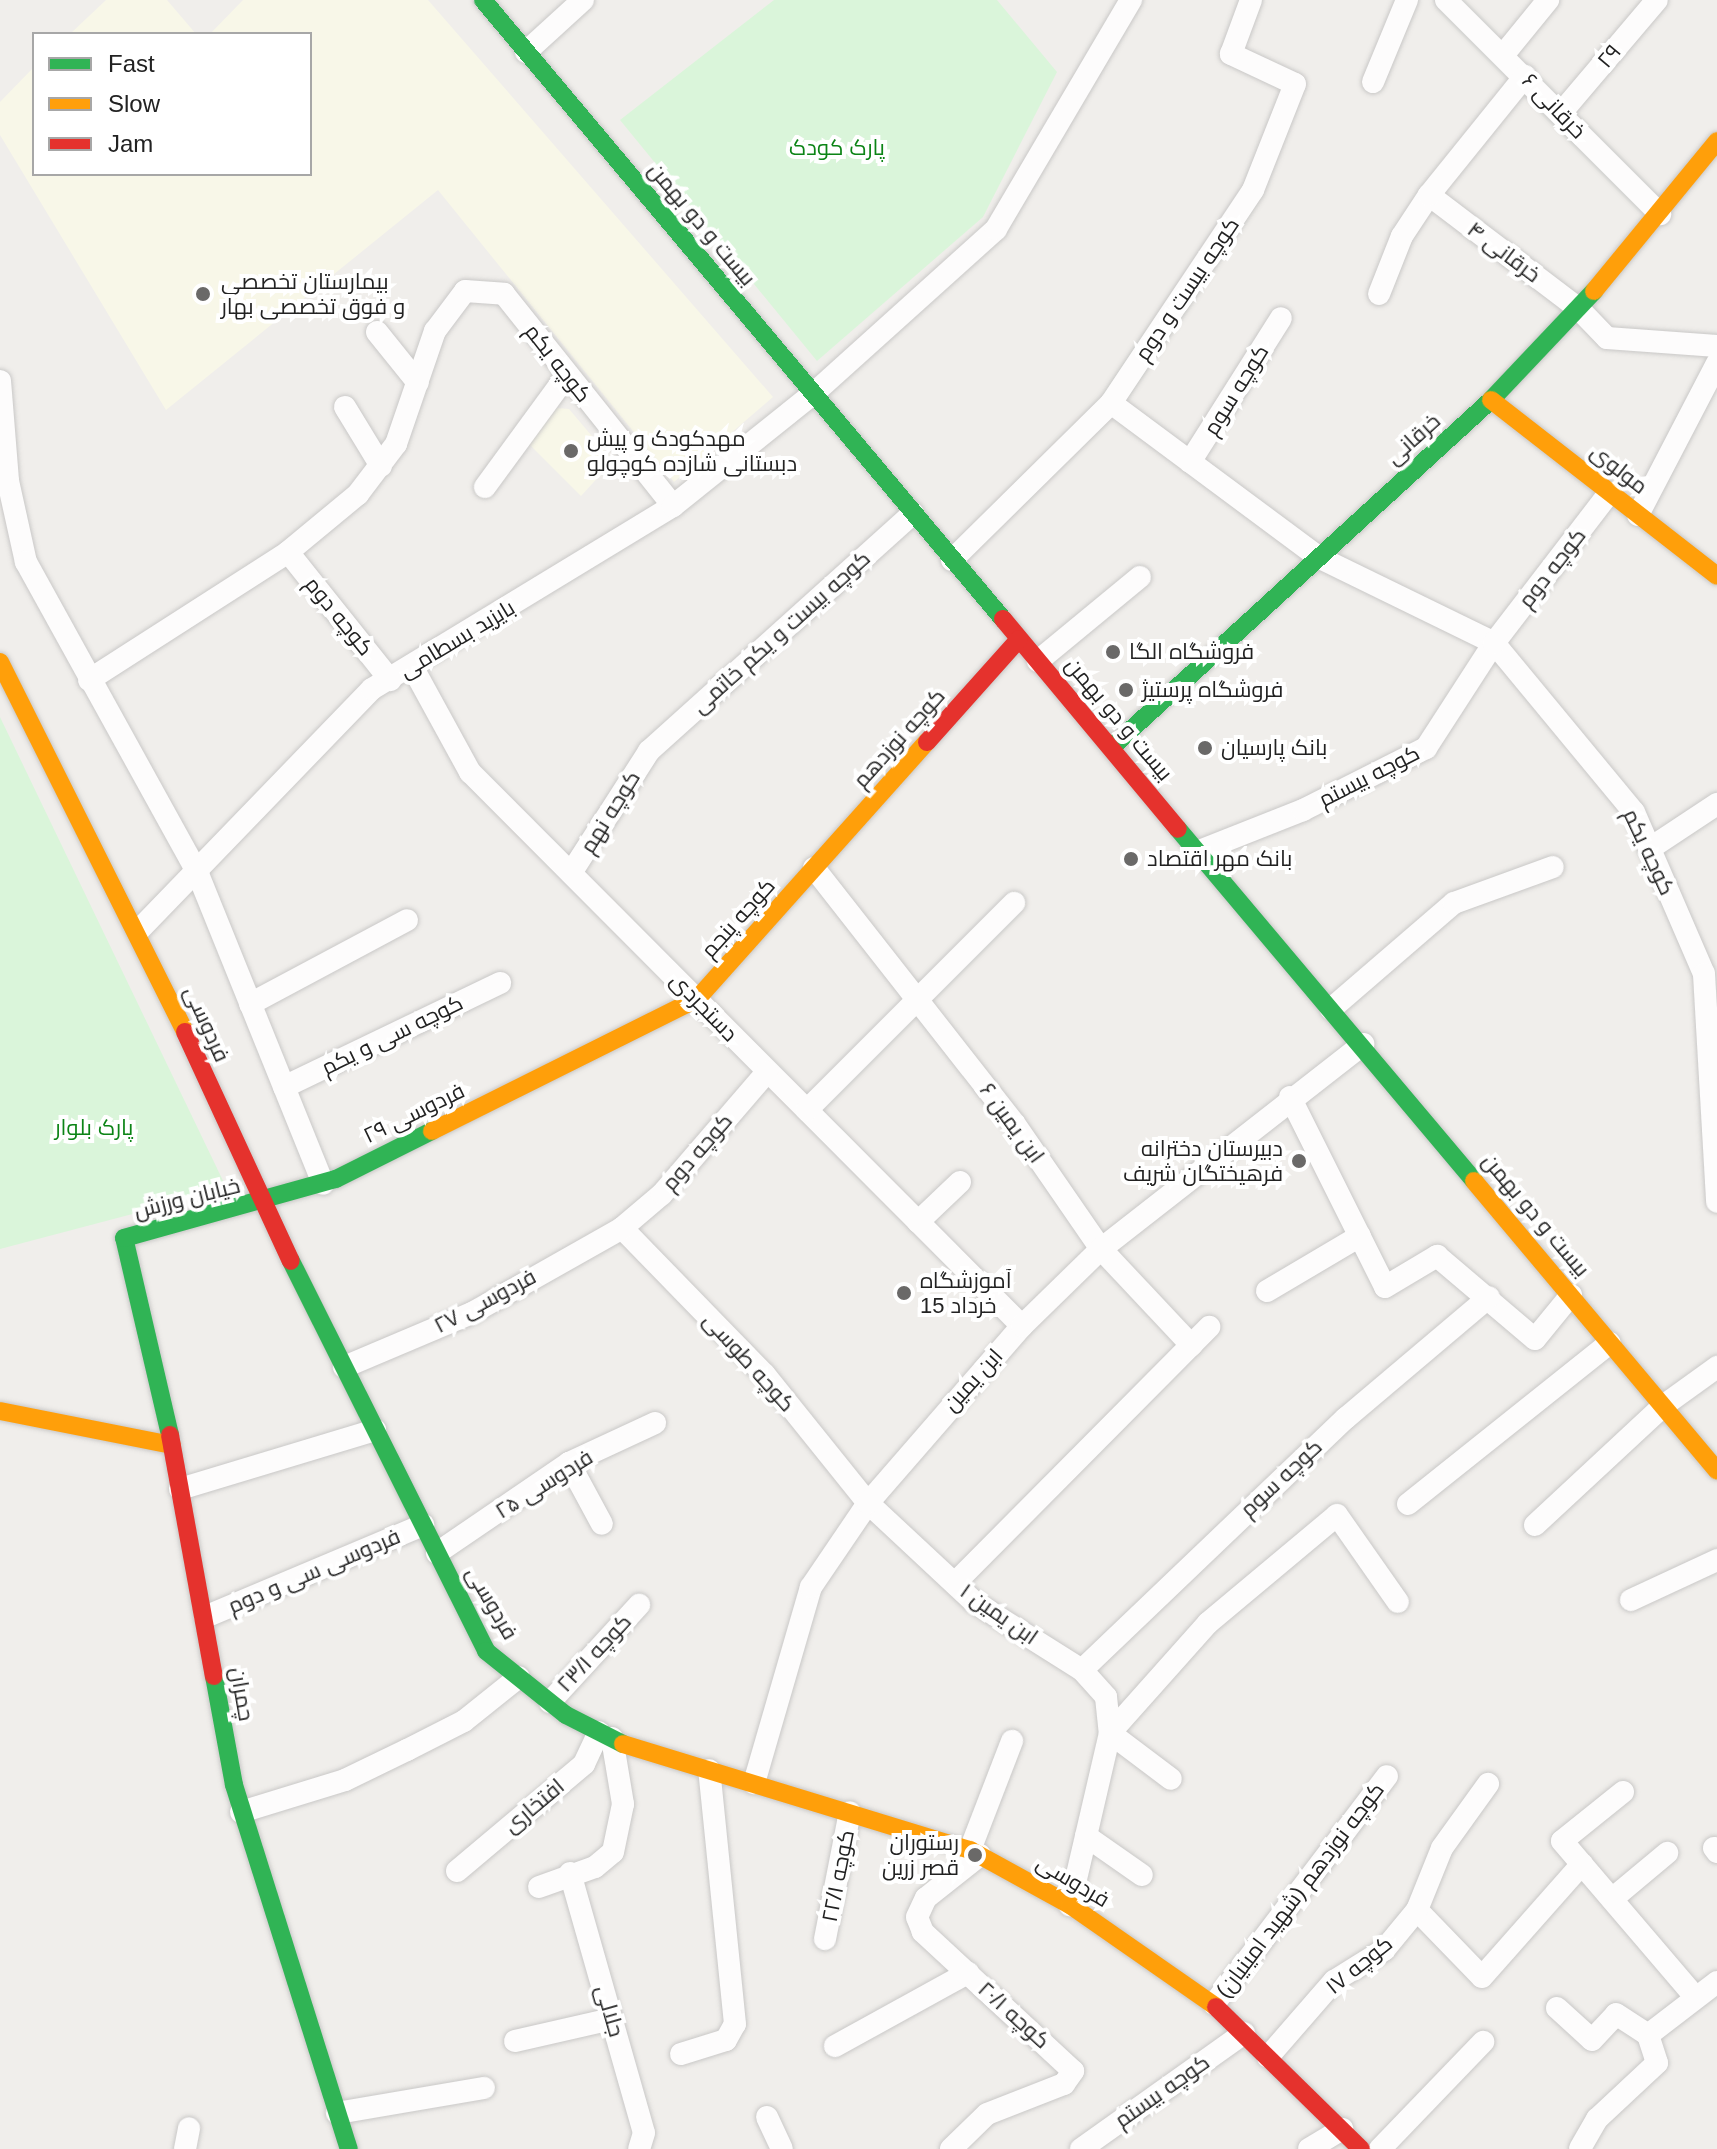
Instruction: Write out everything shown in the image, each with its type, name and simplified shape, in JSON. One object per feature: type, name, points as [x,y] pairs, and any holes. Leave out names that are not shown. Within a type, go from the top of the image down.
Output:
[{"type":"main road","name":"بیست و دو بهمن","points":[[483,0],[952,560],[1113,746],[1197,852],[1363,1044],[1717,1471]]},
{"type":"main road","name":"خرقانی","points":[[1113,746],[1491,400],[1579,309],[1717,141]]},
{"type":"main road","name":"مولوی","points":[[1491,400],[1717,576]]},
{"type":"main road","name":"کوچه نوزدهم","points":[[814,868],[1019,639]]},
{"type":"main road","name":"فردوسی","points":[[0,662],[139,930],[262,1204],[486,1651],[550,1702],[606,1735],[975,1853],[1070,1905],[1214,2004],[1361,2149]]},
{"type":"main road","name":"کوچه پنجم","points":[[697,999],[814,868]]},
{"type":"main road","name":"فردوسی ۲۹","points":[[262,1204],[323,1184],[697,999]]},
{"type":"main road","name":"خیابان ورزش","points":[[124,1238],[262,1204]]},
{"type":"main road","name":"چمران","points":[[124,1238],[172,1445],[241,1812],[349,2149]]},
{"type":"main road","points":[[0,1411],[172,1445]]},
{"type":"street","points":[[526,52],[583,0]]},
{"type":"street","name":"بایزید بسطامی","points":[[139,930],[198,874],[372,689],[413,668],[673,506],[813,394],[996,229],[1131,0]]},
{"type":"street","name":"کوچه بیست و دوم","points":[[952,560],[1111,403],[1253,190],[1295,84],[1231,54],[1251,0]]},
{"type":"street","points":[[1373,82],[1407,0]]},
{"type":"street","name":"خرقانی ۶","points":[[1446,0],[1504,54],[1660,214]]},
{"type":"street","points":[[1504,54],[1548,0]]},
{"type":"street","name":"۲۹","points":[[1561,113],[1657,0]]},
{"type":"street","points":[[1379,294],[1402,236],[1429,195],[1525,76]]},
{"type":"street","name":"خرقانی ۴","points":[[1429,195],[1579,309],[1607,338],[1717,346]]},
{"type":"street","name":"کوچه یکم","points":[[418,383],[435,331],[465,291],[504,294],[673,506]]},
{"type":"street","name":"کوچه سوم","points":[[1190,462],[1281,318]]},
{"type":"street","points":[[89,680],[288,552],[381,466],[396,444],[418,383],[377,332]]},
{"type":"street","points":[[1638,515],[1717,363]]},
{"type":"street","points":[[485,487],[567,375]]},
{"type":"street","points":[[0,381],[8,481],[26,562],[198,874],[323,1184]]},
{"type":"street","points":[[1111,403],[1318,557]]},
{"type":"street","points":[[345,407],[381,466]]},
{"type":"street","name":"کوچه دوم","points":[[1494,643],[1609,493]]},
{"type":"street","name":"کوچه بیست و یکم خاتمی","points":[[649,751],[913,513]]},
{"type":"street","name":"کوچه دوم","points":[[288,552],[390,680]]},
{"type":"street","name":"کوچه یکم","points":[[1318,557],[1494,643],[1634,812],[1712,998],[1715,1191]]},
{"type":"street","points":[[1038,661],[1140,577]]},
{"type":"street","name":"کوچه بیستم","points":[[1197,852],[1303,810],[1426,748],[1494,643]]},
{"type":"street","name":"دستجردی","points":[[413,668],[470,772],[1022,1326]]},
{"type":"street","name":"کوچه نهم","points":[[571,873],[649,751]]},
{"type":"street","points":[[1649,849],[1717,804]]},
{"type":"street","points":[[1331,1009],[1454,903],[1553,867]]},
{"type":"street","points":[[814,868],[919,1001]]},
{"type":"street","points":[[807,1110],[1014,903]]},
{"type":"street","points":[[250,1004],[407,920]]},
{"type":"street","name":"کوچه سی و یکم","points":[[284,1087],[500,983]]},
{"type":"street","name":"ابن یمین ۶","points":[[919,1001],[1014,1123],[1101,1249],[1191,1345]]},
{"type":"street","name":"ابن یمین","points":[[754,1783],[811,1587],[868,1503],[1022,1326],[1101,1249],[1290,1097],[1363,1044]]},
{"type":"street","name":"کوچه دوم","points":[[622,1228],[662,1194],[767,1072]]},
{"type":"street","points":[[1290,1097],[1385,1287],[1437,1256],[1535,1339],[1571,1295]]},
{"type":"street","points":[[918,1222],[960,1182]]},
{"type":"street","name":"فردوسی ۲۷","points":[[344,1367],[472,1313],[622,1228]]},
{"type":"street","name":"کوچه طوسی","points":[[622,1228],[765,1375],[868,1503]]},
{"type":"street","points":[[1267,1291],[1360,1236]]},
{"type":"street","name":"کوچه سوم","points":[[1082,1670],[1346,1418],[1489,1297]]},
{"type":"street","points":[[955,1583],[1209,1327]]},
{"type":"street","points":[[1408,1504],[1610,1343]]},
{"type":"street","points":[[1535,1525],[1663,1406],[1717,1367]]},
{"type":"street","name":"فردوسی ۲۵","points":[[437,1553],[569,1463],[655,1423]]},
{"type":"street","points":[[180,1489],[375,1430]]},
{"type":"street","points":[[569,1463],[602,1524]]},
{"type":"street","name":"ابن یمین ۱","points":[[868,1503],[955,1583],[1082,1670],[1106,1697],[1110,1733]]},
{"type":"street","points":[[1070,1905],[1110,1733],[1208,1623],[1337,1515],[1398,1602]]},
{"type":"street","name":"فردوسی سی و دوم","points":[[205,1617],[423,1525]]},
{"type":"street","points":[[1631,1600],[1717,1560]]},
{"type":"street","name":"کوچه ۲۳/۱","points":[[550,1702],[639,1605]]},
{"type":"street","points":[[241,1812],[345,1780],[407,1750],[464,1721],[519,1677]]},
{"type":"street","points":[[1110,1733],[1171,1779]]},
{"type":"street","points":[[539,1887],[570,1873],[595,1867],[613,1852],[623,1804],[606,1735]]},
{"type":"street","name":"افتخاری","points":[[457,1871],[584,1764],[606,1735]]},
{"type":"street","points":[[975,1853],[1012,1741]]},
{"type":"street","points":[[681,2054],[726,2040],[735,2024],[709,1770]]},
{"type":"street","name":"کوچه نوزدهم (شهید امینیان)","points":[[1214,2004],[1387,1776]]},
{"type":"street","name":"۱۷ کوچه","points":[[1268,2057],[1334,1981],[1384,1950],[1417,1910],[1442,1848],[1488,1784]]},
{"type":"street","points":[[1623,1792],[1562,1841],[1696,1998]]},
{"type":"street","name":"کوچه ۲۲/۱","points":[[825,1939],[850,1812]]},
{"type":"street","points":[[1086,1836],[1142,1875]]},
{"type":"street","name":"کوچه ۲۰/۱","points":[[951,2149],[987,2114],[1064,2084],[1073,2071],[923,1932],[917,1917],[926,1898],[975,1853]]},
{"type":"street","points":[[1612,1899],[1667,1853]]},
{"type":"street","points":[[1417,1910],[1482,1977],[1582,1864]]},
{"type":"street","name":"جلالی","points":[[570,1873],[644,2133],[639,2149]]},
{"type":"street","points":[[835,2046],[968,1973]]},
{"type":"street","points":[[1648,2035],[1717,1982]]},
{"type":"street","points":[[1557,2008],[1592,2040],[1616,2014],[1648,2035],[1657,2063],[1597,2119],[1580,2149]]},
{"type":"street","points":[[515,2041],[612,2019]]},
{"type":"street","name":"کوچه بیستم","points":[[1081,2149],[1244,2033]]},
{"type":"street","points":[[1380,2149],[1483,2042]]},
{"type":"street","points":[[337,2113],[484,2088]]},
{"type":"street","points":[[767,2117],[782,2149]]},
{"type":"street","points":[[1309,2149],[1342,2129]]},
{"type":"shaded area","points":[[106,0],[167,0],[194,32],[72,32]]},
{"type":"shaded area","name":"بیمارستان تخصصی و فوق تخصصی بهار","points":[[243,0],[428,0],[773,397],[674,482],[438,190],[166,410],[0,135],[0,102],[32,69],[32,176],[312,176],[312,32],[212,32]]},
{"type":"shaded area","name":"مهدکودک و پیش دبستانی شازده کوچولو","points":[[557,408],[569,409],[613,461],[581,496],[527,442]]},
{"type":"green space","name":"پارک کودک","points":[[774,0],[997,0],[1057,72],[983,217],[817,361],[620,120]]},
{"type":"green space","name":"پارک بلوار","points":[[0,717],[227,1189],[0,1249]]},
{"type":"traffic: fast","points":[[483,0],[1003,619]]},
{"type":"traffic: fast","points":[[1113,746],[1491,400],[1594,291]]},
{"type":"traffic: fast","points":[[1178,829],[1474,1181]]},
{"type":"traffic: fast","points":[[170,1435],[124,1238],[336,1179],[432,1131]]},
{"type":"traffic: fast","points":[[291,1261],[486,1651],[566,1715],[623,1744]]},
{"type":"traffic: fast","points":[[214,1676],[234,1785],[349,2149]]},
{"type":"traffic: slow","points":[[1594,291],[1717,141]]},
{"type":"traffic: slow","points":[[1491,400],[1717,576]]},
{"type":"traffic: slow","points":[[0,662],[185,1032]]},
{"type":"traffic: slow","points":[[432,1131],[697,999],[927,742]]},
{"type":"traffic: slow","points":[[1474,1181],[1717,1471]]},
{"type":"traffic: slow","points":[[0,1411],[172,1445]]},
{"type":"traffic: slow","points":[[623,1744],[970,1850],[1070,1905],[1216,2007]]},
{"type":"traffic: jam","points":[[1003,619],[1178,829]]},
{"type":"traffic: jam","points":[[927,742],[1019,639]]},
{"type":"traffic: jam","points":[[185,1032],[291,1261]]},
{"type":"traffic: jam","points":[[170,1435],[214,1676]]},
{"type":"traffic: jam","points":[[1216,2007],[1361,2149]]},
{"type":"place","name":"بیمارستان تخصصی و فوق تخصصی بهار","points":[[203,294]]},
{"type":"place","name":"مهدکودک و پیش دبستانی شازده کوچولو","points":[[571,451]]},
{"type":"place","name":"فروشگاه الگا","points":[[1113,652]]},
{"type":"place","name":"فروشگاه پرستيژ","points":[[1126,690]]},
{"type":"place","name":"بانک پارسیان","points":[[1205,748]]},
{"type":"place","name":"بانک مهر اقتصاد","points":[[1131,859]]},
{"type":"place","name":"دبیرستان دخترانه فرهیختگان شریف","points":[[1299,1161]]},
{"type":"place","name":"آموزشگاه 15 خرداد","points":[[904,1293]]},
{"type":"place","name":"رستوران قصر زرین","points":[[975,1855]]}]
